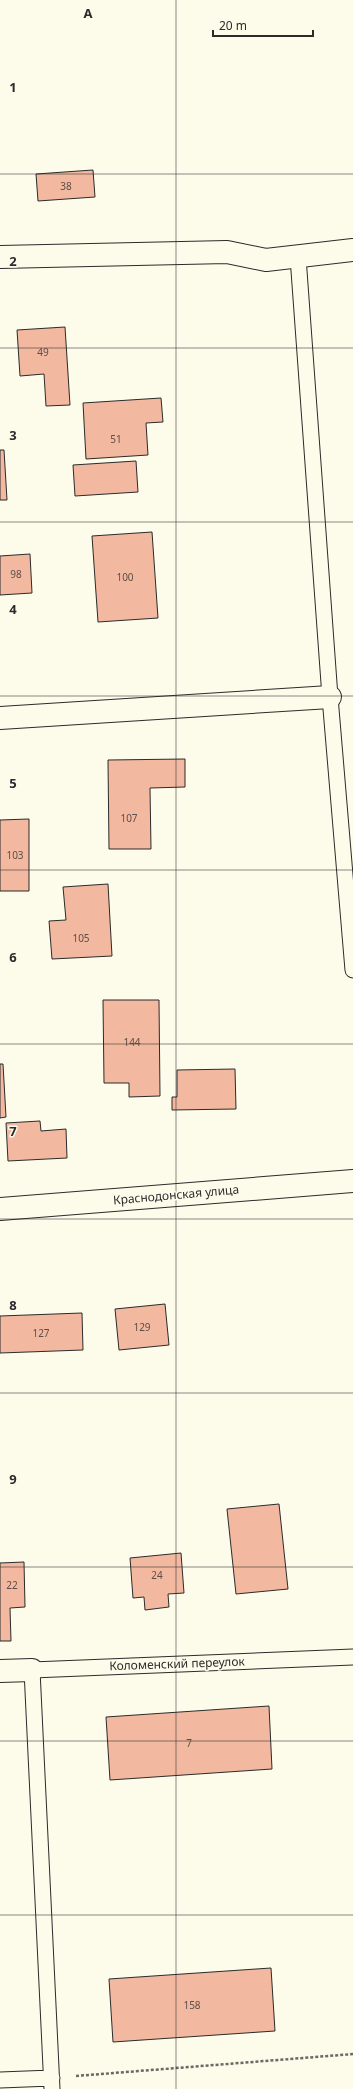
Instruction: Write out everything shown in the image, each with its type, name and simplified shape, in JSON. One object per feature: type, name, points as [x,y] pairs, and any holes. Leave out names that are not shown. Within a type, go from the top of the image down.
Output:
[{"type":"street","points":[[0,257],[227,252],[266,260],[353,250]]},
{"type":"street","points":[[0,718],[330,697]]},
{"type":"street","name":"Краснодонская улица","points":[[0,1209],[353,1181]]},
{"type":"street","name":"Коломенский переулок","points":[[0,1671],[32,1670]]},
{"type":"lane","points":[[298,257],[330,697],[353,970]]},
{"type":"lane","name":"Коломенский переулок","points":[[32,1670],[353,1656]]},
{"type":"lane","points":[[0,2080],[52,2083],[32,1670]]},
{"type":"path","points":[[52,2083],[353,2054]]},
{"type":"building","points":[[93,170],[95,197],[38,201],[36,174]]},
{"type":"building","points":[[65,327],[70,405],[46,406],[44,374],[20,376],[17,330]]},
{"type":"building","points":[[161,398],[163,422],[146,423],[148,455],[86,459],[83,403]]},
{"type":"building","points":[[0,450],[4,450],[7,500],[0,500]]},
{"type":"building","points":[[136,461],[138,492],[75,496],[73,465]]},
{"type":"building","points":[[152,532],[158,618],[98,622],[92,536]]},
{"type":"building","points":[[30,554],[32,593],[0,595],[0,556]]},
{"type":"building","points":[[185,759],[185,787],[150,788],[151,849],[109,849],[108,760]]},
{"type":"building","points":[[29,819],[29,891],[0,891],[0,820]]},
{"type":"building","points":[[108,884],[112,956],[52,959],[49,921],[66,920],[63,887]]},
{"type":"building","points":[[103,1000],[159,1000],[160,1096],[129,1097],[129,1083],[104,1083]]},
{"type":"building","points":[[0,1064],[3,1064],[6,1117],[0,1118]]},
{"type":"building","points":[[235,1069],[236,1109],[172,1110],[172,1097],[177,1097],[177,1070]]},
{"type":"building","points":[[40,1121],[41,1131],[66,1129],[67,1158],[8,1161],[6,1123]]},
{"type":"building","points":[[165,1304],[169,1345],[119,1350],[115,1309]]},
{"type":"building","points":[[82,1313],[83,1350],[0,1353],[0,1316]]},
{"type":"building","points":[[279,1504],[288,1589],[236,1594],[227,1509]]},
{"type":"building","points":[[181,1553],[184,1593],[168,1594],[169,1607],[145,1610],[144,1597],[133,1598],[130,1558]]},
{"type":"building","points":[[24,1562],[25,1607],[10,1608],[11,1641],[0,1641],[0,1563]]},
{"type":"building","points":[[269,1706],[272,1769],[110,1780],[106,1717]]},
{"type":"building","points":[[271,1968],[275,2031],[113,2042],[109,1979]]}]
